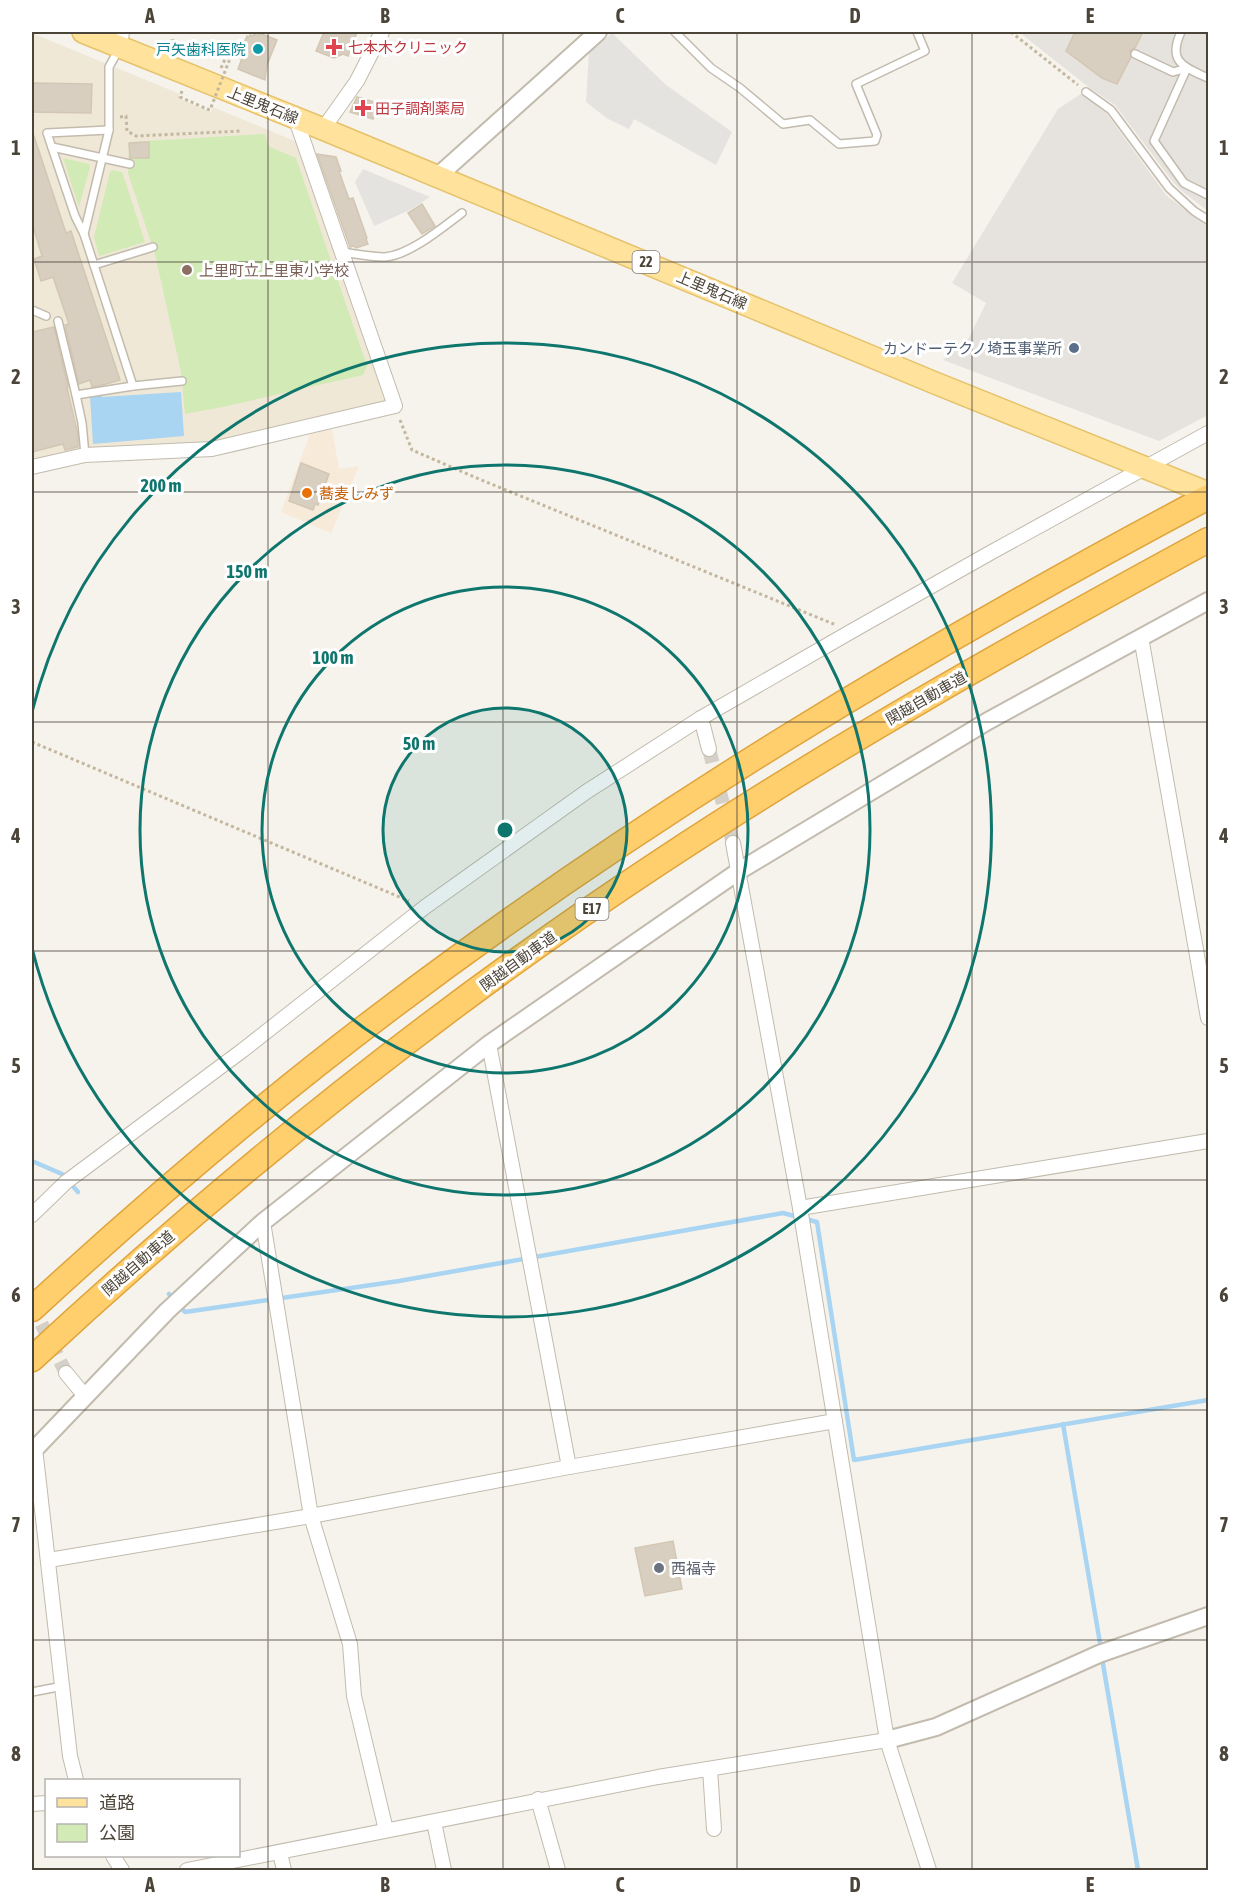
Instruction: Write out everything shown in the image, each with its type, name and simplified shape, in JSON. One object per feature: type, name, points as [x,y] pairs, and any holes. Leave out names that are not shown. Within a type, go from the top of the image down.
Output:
[{"type":"highway","name":"E17","points":[[32,1309],[176,1182],[313,1069],[395,1005],[638,832],[767,750],[928,654],[1202,499]]},
{"type":"highway","name":"関越自動車道","points":[[32,1359],[102,1294],[294,1131],[406,1043],[544,942],[658,863],[788,780],[946,686],[1209,540]]},
{"type":"main road","name":"上里鬼石線","points":[[83,32],[121,39],[164,64],[935,383],[1145,467],[1202,499]]},
{"type":"street","points":[[323,129],[357,81],[382,32]]},
{"type":"street","points":[[438,176],[598,32]]},
{"type":"street","points":[[32,467],[85,455],[212,449],[395,406],[295,117]]},
{"type":"street","points":[[32,1215],[66,1182],[243,1050],[425,907],[586,792],[701,718],[852,631],[1209,433]]},
{"type":"street","points":[[76,1779],[70,1756],[49,1560],[33,1450],[167,1311],[263,1222],[489,1044],[739,871],[988,721],[1209,601]]},
{"type":"street","points":[[1141,637],[1209,1018]]},
{"type":"street","points":[[701,718],[709,749]]},
{"type":"street","points":[[733,843],[800,1208],[887,1740],[929,1870]]},
{"type":"street","points":[[489,1044],[569,1467]]},
{"type":"street","points":[[800,1208],[1209,1141]]},
{"type":"street","points":[[263,1222],[311,1516],[350,1644],[354,1696],[386,1830]]},
{"type":"street","points":[[66,1373],[85,1396]]},
{"type":"street","points":[[49,1560],[311,1516],[569,1467],[835,1421]]},
{"type":"street","points":[[187,1870],[434,1822],[538,1799],[887,1740],[936,1727],[1099,1654],[1209,1616]]},
{"type":"street","points":[[710,1769],[714,1829]]},
{"type":"street","points":[[538,1799],[558,1870]]},
{"type":"street","points":[[434,1822],[444,1870]]},
{"type":"street","points":[[280,1853],[284,1870]]},
{"type":"street","points":[[114,1857],[122,1870]]},
{"type":"lane","points":[[675,32],[711,68],[741,88],[783,124],[810,120],[839,144],[874,141],[877,135],[856,84],[925,51],[917,32]]},
{"type":"lane","points":[[1181,32],[1175,52],[1178,61],[1187,68],[1209,78]]},
{"type":"lane","points":[[84,234],[109,130],[109,67],[121,39]]},
{"type":"lane","points":[[164,64],[173,44]]},
{"type":"lane","points":[[1135,54],[1173,72],[1187,68]]},
{"type":"lane","points":[[1187,68],[1154,141],[1184,183],[1209,195]]},
{"type":"lane","points":[[1086,92],[1111,110],[1169,188],[1194,211],[1209,220]]},
{"type":"lane","points":[[109,130],[47,133],[75,216],[84,234],[133,386]]},
{"type":"lane","points":[[52,147],[130,164]]},
{"type":"lane","points":[[342,252],[392,256],[434,234],[462,213]]},
{"type":"lane","points":[[94,265],[153,247]]},
{"type":"lane","points":[[32,310],[46,316]]},
{"type":"lane","points":[[58,321],[82,423],[85,455]]},
{"type":"lane","points":[[76,395],[182,381]]},
{"type":"lane","points":[[32,1692],[63,1686]]},
{"type":"path","points":[[1011,32],[1086,92]]},
{"type":"path","points":[[182,91],[181,97],[210,110],[235,48],[231,46],[221,68]]},
{"type":"path","points":[[109,116],[126,117],[128,131],[136,136],[242,131]]},
{"type":"path","points":[[395,406],[412,450],[852,631]]},
{"type":"path","points":[[32,742],[425,907]]},
{"type":"shaded area","points":[[1019,32],[1208,32],[1208,211],[1173,182],[1115,105]]},
{"type":"shaded area","name":"上里町立上里東小学校","points":[[32,33],[180,94],[178,98],[211,112],[213,107],[297,142],[386,398],[384,403],[210,443],[32,461]]},
{"type":"shaded area","points":[[612,33],[666,85],[732,132],[716,165],[634,119],[629,129],[608,119],[586,102],[589,53]]},
{"type":"shaded area","points":[[1082,93],[1107,114],[1166,195],[1208,227],[1208,415],[1159,441],[943,360],[969,338],[986,303],[952,283],[1058,109]]},
{"type":"shaded area","points":[[363,169],[430,197],[410,210],[374,226],[355,182]]},
{"type":"shaded area","points":[[332,429],[339,469],[359,466],[331,533],[281,512],[310,434]]},
{"type":"green space","points":[[265,134],[268,146],[296,158],[367,366],[363,375],[185,414],[181,372],[155,254],[128,173],[129,142]]},
{"type":"green space","points":[[63,158],[89,164],[90,167],[79,207]]},
{"type":"green space","points":[[112,170],[122,172],[145,242],[99,256],[94,237]]},
{"type":"water","points":[[181,392],[184,436],[93,444],[90,396]]},
{"type":"building","name":"七本木クリニック","points":[[324,32],[357,32],[348,56],[343,54],[334,58],[316,51]]},
{"type":"building","points":[[1075,32],[1143,32],[1135,48],[1130,51],[1131,57],[1117,84],[1102,78],[1066,51]]},
{"type":"building","name":"戸矢歯科医院","points":[[259,33],[277,40],[267,65],[265,80],[238,69],[242,58],[238,57],[247,36],[254,34],[258,36]]},
{"type":"building","points":[[32,83],[92,84],[91,113],[32,112]]},
{"type":"building","name":"田子調剤薬局","points":[[357,97],[378,103],[373,119],[350,112]]},
{"type":"building","points":[[34,136],[66,233],[71,231],[120,380],[92,387],[90,380],[79,384],[65,325],[69,324],[53,277],[41,281],[34,259],[42,256],[32,223],[32,137]]},
{"type":"building","points":[[149,142],[149,158],[130,158],[129,143]]},
{"type":"building","points":[[317,154],[336,157],[349,199],[353,198],[368,244],[356,248],[350,247]]},
{"type":"building","points":[[422,204],[435,226],[422,234],[408,213]]},
{"type":"building","points":[[54,327],[78,435],[78,447],[65,450],[63,444],[32,452],[32,332]]},
{"type":"building","name":"蕎麦しみず","points":[[301,463],[329,474],[318,505],[315,504],[313,510],[289,501]]},
{"type":"building","name":"西福寺","points":[[673,1541],[682,1589],[645,1596],[635,1548]]},
{"type":"waterway","points":[[32,1161],[62,1174],[78,1192]]},
{"type":"waterway","points":[[169,1294],[185,1312],[399,1281],[783,1213],[817,1222],[854,1460],[1208,1400]]},
{"type":"waterway","points":[[1063,1424],[1101,1649]]},
{"type":"waterway","points":[[1102,1658],[1138,1870]]},
{"type":"tunnel","points":[[709,749],[733,843]]},
{"type":"tunnel","points":[[32,1305],[66,1373]]},
{"type":"place","name":"七本木クリニック","points":[[334,47]]},
{"type":"place","name":"戸矢歯科医院","points":[[258,49]]},
{"type":"place","name":"田子調剤薬局","points":[[363,108]]},
{"type":"place","name":"上里町立上里東小学校","points":[[187,270]]},
{"type":"place","name":"カンドーテクノ埼玉事業所","points":[[1074,348]]},
{"type":"place","name":"蕎麦しみず","points":[[307,493]]},
{"type":"place","name":"西福寺","points":[[659,1568]]}]
